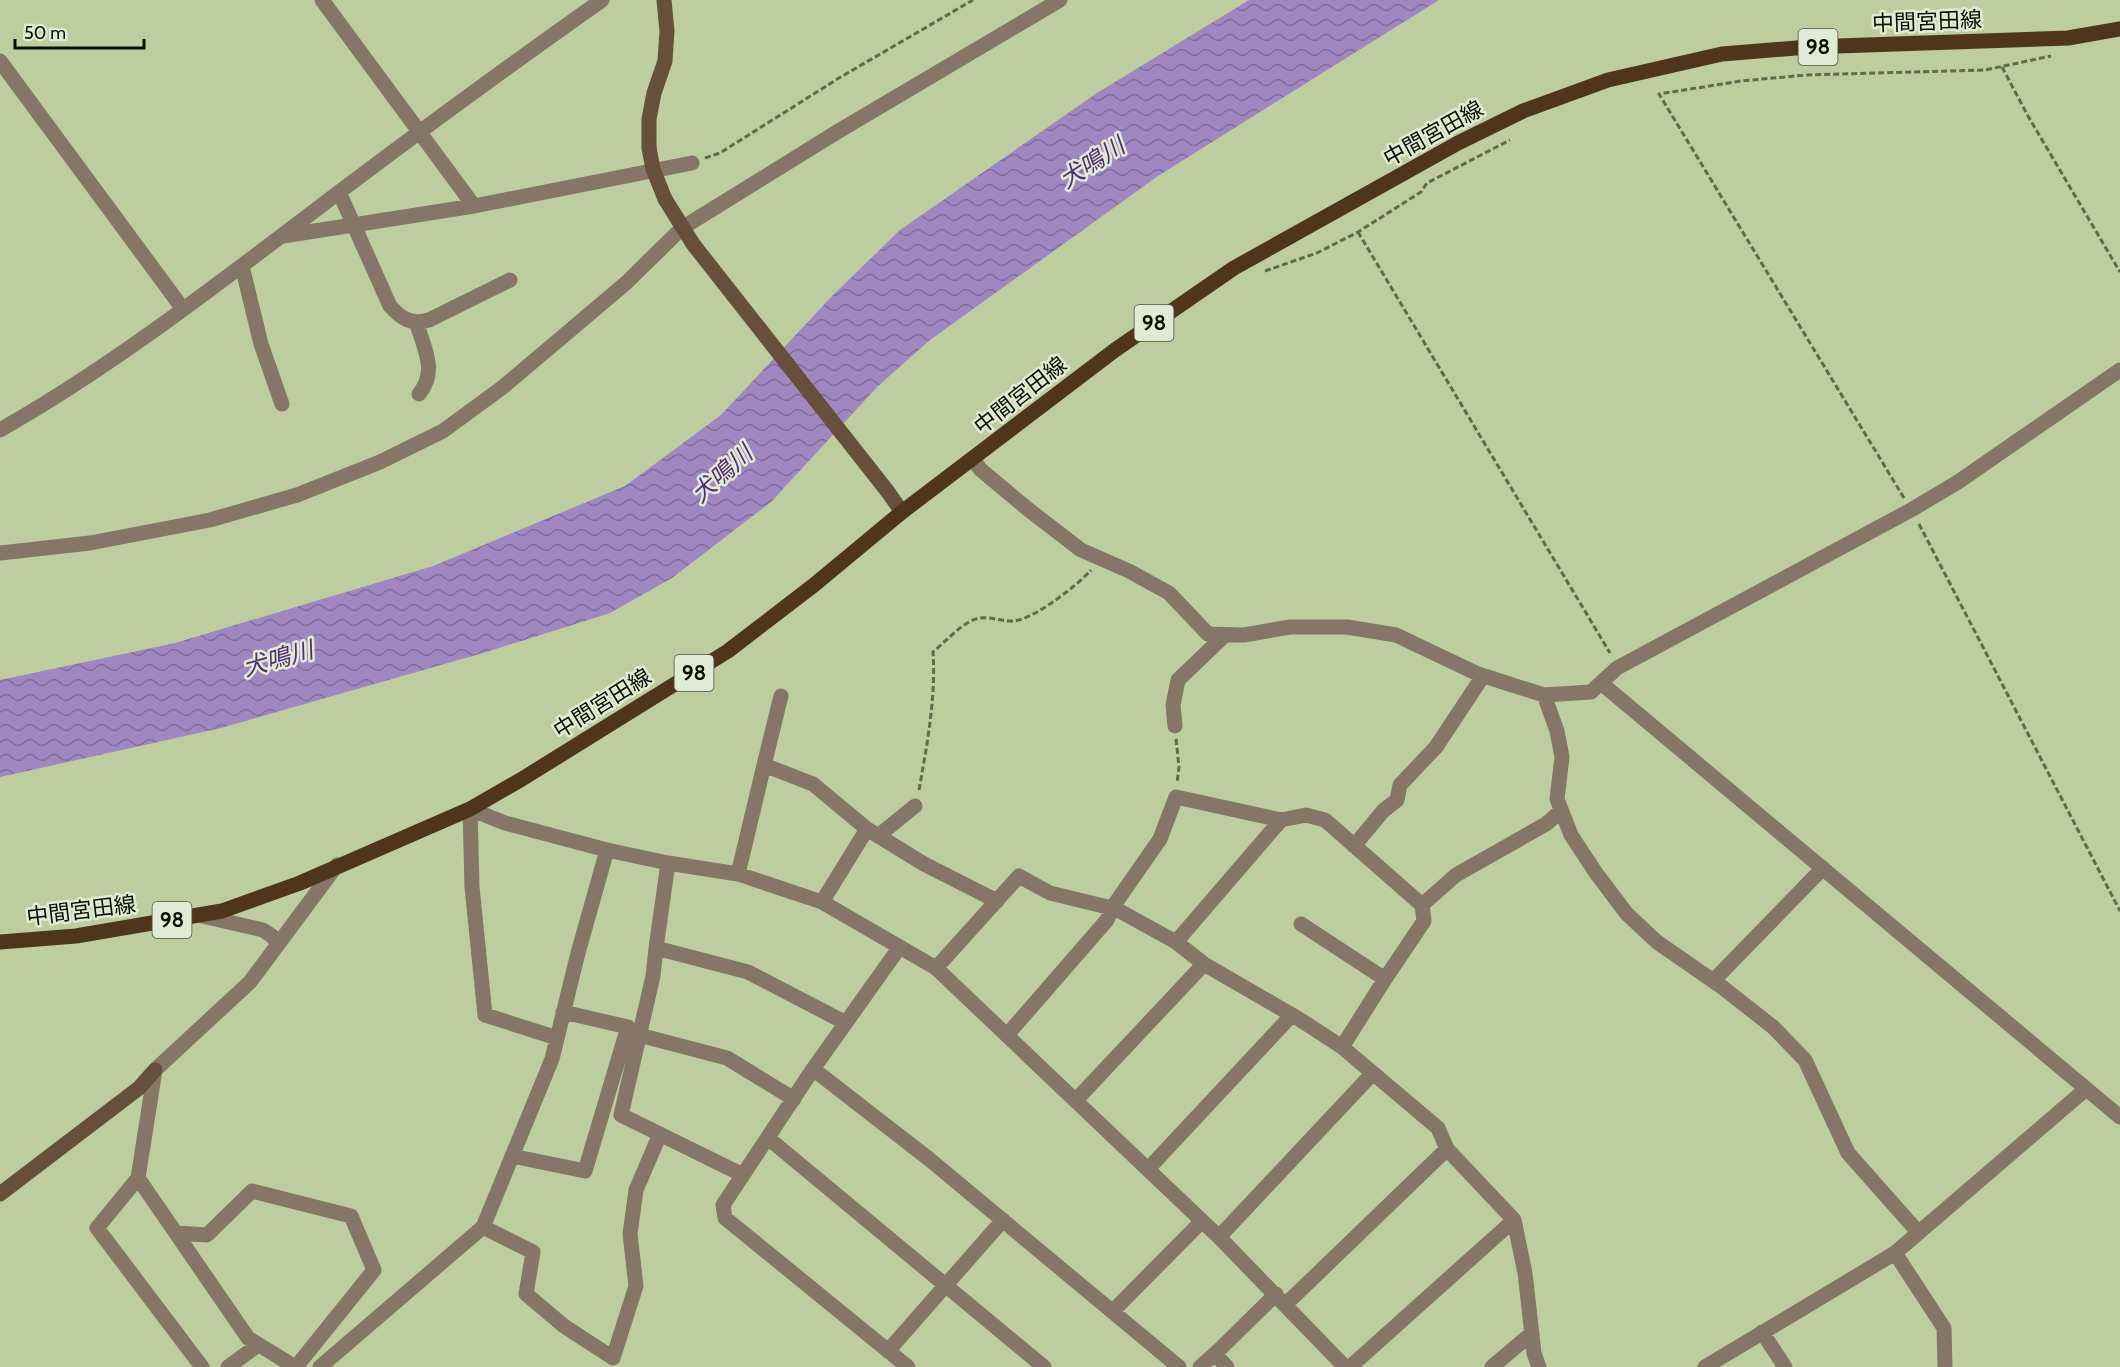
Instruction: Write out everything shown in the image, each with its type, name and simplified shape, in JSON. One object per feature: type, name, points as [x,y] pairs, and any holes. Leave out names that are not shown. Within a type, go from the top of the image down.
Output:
[{"type":"main road","name":"中間宮田線","points":[[0,942],[76,936],[222,911],[300,883],[470,808],[522,779],[728,651],[814,585],[902,512],[1115,350],[1234,268],[1458,143],[1523,111],[1608,80],[1722,54],[1808,47],[2068,38],[2120,29]]},
{"type":"street","points":[[322,0],[474,206]]},
{"type":"street","points":[[0,430],[69,390],[183,309],[419,132],[602,0]]},
{"type":"street","points":[[664,0],[667,20],[665,61],[654,93],[649,120],[649,148],[653,169],[665,199],[693,244],[902,512]]},
{"type":"street","points":[[0,553],[90,543],[210,520],[297,495],[380,462],[443,431],[503,387],[626,283],[682,228],[837,132],[1060,0]]},
{"type":"street","points":[[0,61],[183,309]]},
{"type":"street","points":[[280,236],[474,206],[692,163]]},
{"type":"street","points":[[339,192],[390,306],[401,317],[417,324],[429,320],[510,280]]},
{"type":"street","points":[[242,266],[261,344],[282,404]]},
{"type":"street","points":[[417,324],[430,370],[427,384],[419,394]]},
{"type":"street","points":[[973,460],[981,470],[1081,550],[1129,571],[1168,594],[1208,634],[1244,635],[1290,627],[1347,627],[1396,635],[1483,676],[1544,695],[1591,692],[1617,668],[1911,510],[1958,482],[2120,370]]},
{"type":"street","points":[[1175,726],[1173,705],[1178,680],[1225,635]]},
{"type":"street","points":[[1354,846],[1383,811],[1397,800],[1400,785],[1436,747],[1483,676]]},
{"type":"street","points":[[1601,682],[2120,1117]]},
{"type":"street","points":[[1544,695],[1557,731],[1562,757],[1557,799],[1571,835],[1596,873],[1627,914],[1657,942],[1773,1027],[1805,1060],[1848,1153],[1918,1232]]},
{"type":"street","points":[[738,874],[781,696]]},
{"type":"street","points":[[764,765],[813,784],[872,832],[924,864],[997,901]]},
{"type":"street","points":[[1006,1035],[1107,920],[1112,908],[1160,839],[1176,797],[1281,820],[1306,815],[1325,820],[1422,905],[1424,921],[1384,979],[1342,1047]]},
{"type":"street","points":[[822,902],[872,832],[915,806]]},
{"type":"street","points":[[557,1038],[485,1015],[472,887],[470,808],[505,823],[607,850],[738,874],[822,902],[936,968],[1219,1237],[1347,1367],[1514,1220]]},
{"type":"street","points":[[1422,905],[1456,876],[1546,824],[1562,811]]},
{"type":"street","points":[[1176,942],[1281,820]]},
{"type":"street","points":[[320,1367],[483,1227],[552,1059],[607,850]]},
{"type":"street","points":[[668,863],[653,976],[621,1115],[743,1175]]},
{"type":"street","points":[[0,1194],[139,1088],[155,1070],[250,982],[337,866]]},
{"type":"street","points":[[1713,981],[1823,868]]},
{"type":"street","points":[[936,968],[1019,876],[1050,893],[1112,908],[1176,942],[1204,964],[1342,1047],[1438,1128],[1447,1149],[1514,1220],[1525,1273],[1534,1353],[1539,1367]]},
{"type":"street","points":[[198,915],[263,930],[279,944]]},
{"type":"street","points":[[1301,924],[1384,979]]},
{"type":"street","points":[[656,948],[748,972],[846,1023]]},
{"type":"street","points":[[899,948],[813,1069],[723,1205],[726,1218],[908,1367]]},
{"type":"street","points":[[1076,1100],[1204,964]]},
{"type":"street","points":[[512,1156],[585,1171],[628,1027],[563,1012]]},
{"type":"street","points":[[1148,1169],[1292,1015]]},
{"type":"street","points":[[639,1035],[727,1058],[794,1099]]},
{"type":"street","points":[[813,1069],[1003,1220],[1179,1367]]},
{"type":"street","points":[[155,1070],[138,1178],[97,1228],[202,1367]]},
{"type":"street","points":[[1219,1237],[1373,1073]]},
{"type":"street","points":[[1705,1367],[1896,1252],[2086,1089]]},
{"type":"street","points":[[483,1227],[533,1252],[526,1294],[611,1363],[636,1286],[630,1234],[636,1190],[660,1134]]},
{"type":"street","points":[[768,1137],[1044,1367]]},
{"type":"street","points":[[1200,1367],[1281,1299],[1447,1149]]},
{"type":"street","points":[[138,1178],[248,1338],[296,1367],[374,1270],[351,1216],[252,1191],[207,1235],[176,1233]]},
{"type":"street","points":[[888,1351],[1003,1220]]},
{"type":"street","points":[[1113,1311],[1202,1221]]},
{"type":"street","points":[[1896,1252],[1944,1328],[1945,1367]]},
{"type":"street","points":[[1762,1332],[1785,1367]]},
{"type":"street","points":[[1492,1367],[1532,1333]]},
{"type":"street","points":[[228,1367],[258,1345]]},
{"type":"street","points":[[1215,1354],[1227,1367]]},
{"type":"path","points":[[692,163],[720,153],[839,78],[973,0]]},
{"type":"path","points":[[2055,55],[1985,70],[1806,75],[1730,82],[1659,94],[1911,510],[2120,911]]},
{"type":"path","points":[[2002,67],[2028,116],[2120,272]]},
{"type":"path","points":[[1263,271],[1317,252],[1359,232],[1421,192],[1427,183],[1510,140]]},
{"type":"path","points":[[1359,232],[1617,668]]},
{"type":"path","points":[[915,806],[926,750],[934,679],[933,652],[971,620],[982,617],[1014,621],[1028,618],[1081,582],[1100,558]]},
{"type":"path","points":[[1175,726],[1179,767],[1176,797]]},
{"type":"water","name":"犬鳴川","points":[[1249,0],[1439,0],[1158,176],[930,340],[878,386],[771,502],[672,578],[610,613],[483,653],[221,728],[0,777],[0,680],[175,643],[433,566],[625,486],[721,415],[832,296],[900,230],[1097,93]]}]
